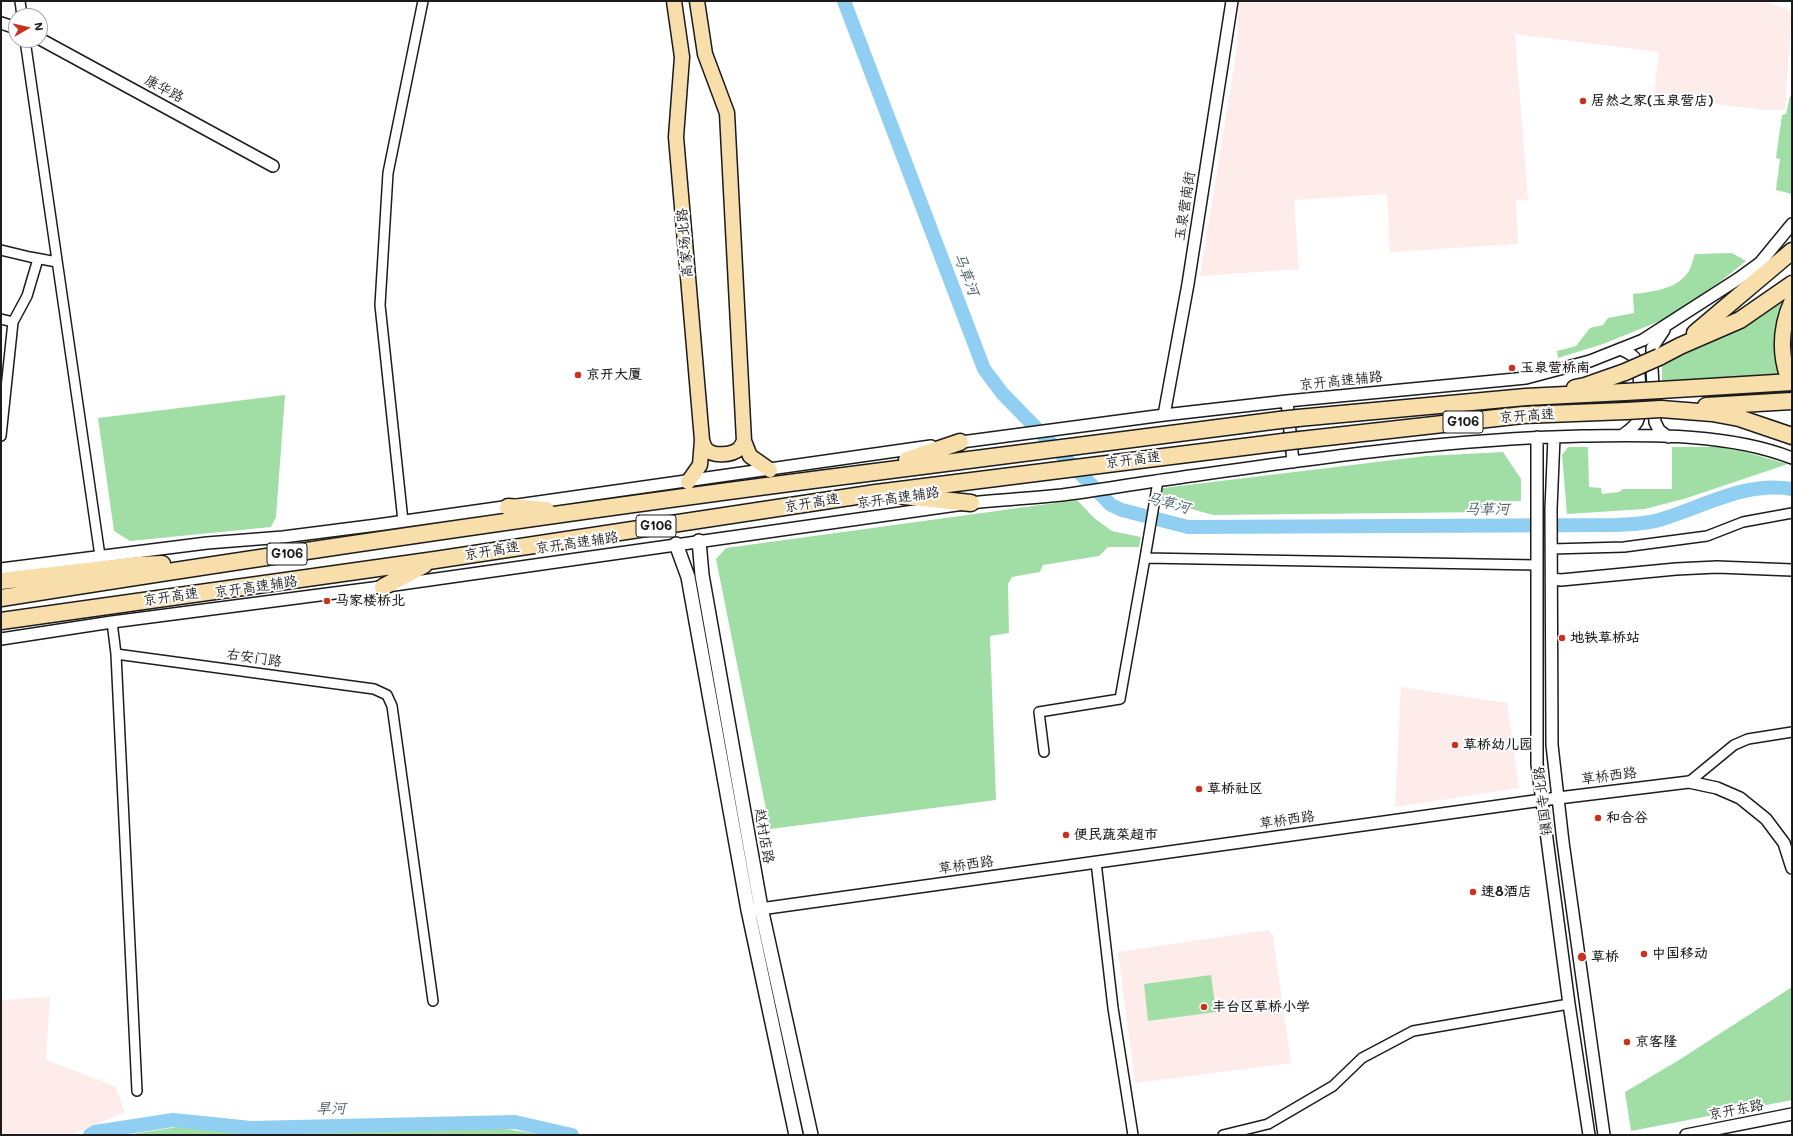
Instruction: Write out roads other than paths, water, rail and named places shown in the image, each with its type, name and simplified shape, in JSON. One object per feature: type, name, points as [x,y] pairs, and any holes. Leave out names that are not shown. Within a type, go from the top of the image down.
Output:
[{"type":"highway","points":[[1680,346],[1792,251]]},
{"type":"highway","points":[[1526,397],[1586,386],[1624,372],[1740,320],[1792,284]]},
{"type":"highway","points":[[1790,379],[1782,360],[1782,333],[1792,301]]},
{"type":"highway","name":"京开高速","points":[[1,598],[236,561],[574,513],[873,472],[1280,420],[1526,397],[1660,390],[1790,379]]},
{"type":"highway","points":[[1661,409],[1792,401]]},
{"type":"highway","points":[[1661,409],[1712,413],[1740,418],[1792,436]]},
{"type":"highway","name":"京开高速","points":[[1,621],[435,560],[876,493],[1047,471],[1300,440],[1523,415],[1661,409]]},
{"type":"highway","points":[[873,472],[960,442]]},
{"type":"highway","points":[[876,493],[971,502]]},
{"type":"highway","points":[[508,507],[574,513]]},
{"type":"highway","points":[[383,587],[435,560]]},
{"type":"highway","points":[[1,581],[139,565],[236,561]]},
{"type":"main road","name":"高家场北路","points":[[674,1],[682,57],[676,137],[702,440],[700,465],[688,482]]},
{"type":"main road","points":[[697,1],[705,54],[727,113],[744,441],[750,456],[770,470]]},
{"type":"main road","points":[[702,440],[706,449],[713,454],[733,452],[739,449],[744,441]]},
{"type":"main road","name":"赵村店路","points":[[699,540],[703,583],[755,909],[811,1135]]},
{"type":"main road","name":"赵村店路","points":[[676,544],[688,576],[755,909],[796,1135]]},
{"type":"street","points":[[403,521],[380,305],[388,173],[423,1]]},
{"type":"street","name":"玉泉营南街","points":[[1164,415],[1188,284],[1232,1]]},
{"type":"street","name":"康华路","points":[[48,43],[273,166]]},
{"type":"street","points":[[26,48],[56,262],[100,556]]},
{"type":"street","name":"京开高速辅路","points":[[960,442],[1012,434],[1287,401],[1526,378],[1590,361],[1643,340],[1738,279],[1760,262],[1792,224]]},
{"type":"street","points":[[1,250],[56,262]]},
{"type":"street","points":[[1,436],[13,322],[27,296],[38,259]]},
{"type":"street","points":[[1,319],[13,322]]},
{"type":"street","points":[[1668,437],[1659,430],[1655,422],[1652,348],[1657,338],[1670,323]]},
{"type":"street","points":[[1620,349],[1636,359],[1640,414],[1637,422],[1623,435]]},
{"type":"street","points":[[1287,401],[1293,462]]},
{"type":"street","points":[[1044,752],[1039,712],[1120,698],[1158,481],[1293,462],[1464,442],[1537,437],[1623,435],[1668,437],[1738,443],[1792,458]]},
{"type":"street","name":"镇国寺北路","points":[[1537,437],[1537,764],[1588,1135]]},
{"type":"street","name":"镇国寺北路","points":[[1554,437],[1551,509],[1552,745],[1604,1135]]},
{"type":"street","points":[[1,569],[207,543],[282,537],[403,521],[688,482],[960,442]]},
{"type":"street","name":"京开高速辅路","points":[[1,639],[112,622],[383,587],[699,540],[971,502],[1063,494],[1158,481]]},
{"type":"street","points":[[1551,547],[1624,547],[1707,536],[1743,522],[1792,513]]},
{"type":"street","points":[[1145,558],[1536,565]]},
{"type":"street","points":[[1552,579],[1561,580],[1676,569],[1717,567],[1792,570]]},
{"type":"street","points":[[112,622],[116,654],[137,1091]]},
{"type":"street","name":"右安门路","points":[[116,654],[374,689],[387,695],[392,706],[433,1001]]},
{"type":"street","points":[[1689,782],[1734,745],[1748,739],[1792,732]]},
{"type":"street","name":"草桥西路","points":[[755,909],[1542,800],[1689,782],[1717,788],[1740,798],[1766,820],[1784,843],[1792,868]]},
{"type":"street","points":[[1096,862],[1113,1008],[1132,1135]]},
{"type":"street","points":[[1223,1135],[1268,1124],[1333,1086],[1362,1058],[1413,1031],[1569,1004]]},
{"type":"street","name":"京开东路","points":[[1686,1135],[1792,1114]]},
{"type":"street","name":"京开东路","points":[[1726,1135],[1792,1122]]},
{"type":"waterway","name":"马草河","points":[[844,1],[984,369],[1002,393],[1111,505],[1122,510],[1188,527],[1617,525],[1659,520],[1741,492],[1758,489],[1792,489]]},
{"type":"waterway","name":"旱河","points":[[90,1135],[95,1132],[173,1120],[251,1128],[515,1122],[572,1135]]},
{"type":"place","name":"居然之家(玉泉营店)","points":[[1583,101]]},
{"type":"place","name":"玉泉营桥南","points":[[1512,368]]},
{"type":"place","name":"京开大厦","points":[[578,375]]},
{"type":"place","name":"马家楼桥北","points":[[327,601]]},
{"type":"place","name":"地铁草桥站","points":[[1562,638]]},
{"type":"place","name":"草桥幼儿园","points":[[1455,745]]},
{"type":"place","name":"草桥社区","points":[[1199,789]]},
{"type":"place","name":"和合谷","points":[[1598,818]]},
{"type":"place","name":"便民蔬菜超市","points":[[1066,835]]},
{"type":"place","name":"速8酒店","points":[[1473,892]]},
{"type":"place","name":"中国移动","points":[[1644,954]]},
{"type":"place","name":"草桥","points":[[1582,957]]},
{"type":"place","name":"丰台区草桥小学","points":[[1204,1007]]},
{"type":"place","name":"京客隆","points":[[1627,1042]]}]
